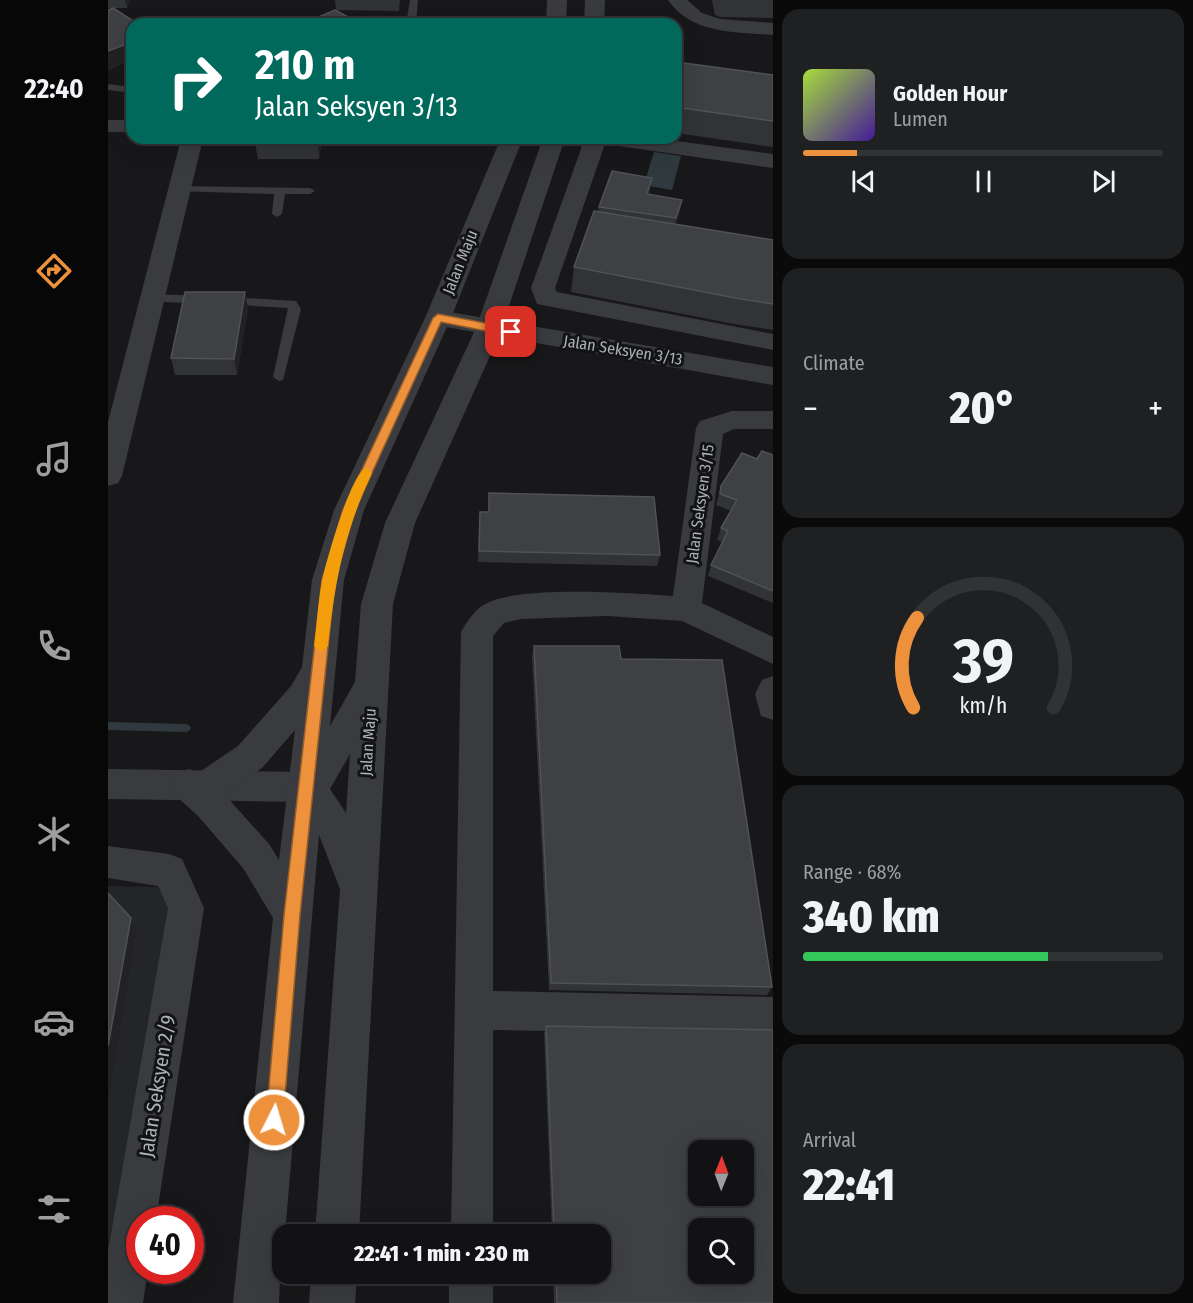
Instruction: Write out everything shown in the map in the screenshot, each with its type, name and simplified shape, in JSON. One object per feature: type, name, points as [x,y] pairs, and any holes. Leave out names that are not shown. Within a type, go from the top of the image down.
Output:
[{"type":"street","points":[[556,18],[558,0]]},
{"type":"street","points":[[594,18],[595,0]]},
{"type":"street","points":[[677,0],[683,9],[698,18],[720,24],[773,29]]},
{"type":"street","points":[[108,126],[126,126]]},
{"type":"street","points":[[108,476],[180,189],[190,147],[188,144]]},
{"type":"street","name":"Jalan Maju","points":[[256,1303],[292,915],[328,580],[349,510],[438,318],[510,144]]},
{"type":"street","name":"Jalan Maju","points":[[338,1224],[377,604],[387,561],[400,523],[483,340],[552,144]]},
{"type":"street","points":[[595,144],[577,226],[543,288],[546,298],[773,342]]},
{"type":"street","points":[[650,144],[773,161]]},
{"type":"street","points":[[502,290],[533,336]]},
{"type":"street","points":[[438,318],[483,340],[533,336]]},
{"type":"street","name":"Jalan Seksyen 3/13","points":[[533,336],[722,364],[773,376]]},
{"type":"street","name":"Jalan Seksyen 3/15","points":[[686,609],[710,428],[732,420],[773,420]]},
{"type":"street","points":[[472,1224],[476,1010],[477,632],[494,613],[520,607],[607,604],[686,609],[773,651]]},
{"type":"street","points":[[199,785],[250,757],[303,696],[318,670]]},
{"type":"street","points":[[108,784],[306,787],[320,776],[372,681]]},
{"type":"street","points":[[773,690],[771,694],[773,706]]},
{"type":"street","points":[[199,785],[211,805],[255,856],[292,915]]},
{"type":"street","points":[[306,787],[317,799],[345,847],[359,895]]},
{"type":"street","name":"Jalan Seksyen 2/9","points":[[108,862],[169,871],[186,908],[121,1303]]},
{"type":"street","points":[[476,1010],[773,1016]]},
{"type":"street","points":[[332,1303],[333,1284]]},
{"type":"street","points":[[471,1284],[471,1303]]},
{"type":"lane","points":[[412,18],[414,0]]},
{"type":"lane","points":[[108,87],[126,89]]},
{"type":"lane","points":[[180,189],[310,191]]},
{"type":"lane","points":[[277,214],[280,191]]},
{"type":"lane","points":[[152,298],[292,304],[296,309],[279,377]]},
{"type":"shaded area","points":[[654,152],[681,156],[672,190],[644,185]]},
{"type":"shaded area","points":[[108,886],[158,887],[172,914],[108,1264]]},
{"type":"building","points":[[113,8],[129,18],[126,18],[126,44],[108,51],[108,10]]},
{"type":"building","points":[[335,10],[350,18],[316,18]]},
{"type":"building","points":[[682,63],[773,75],[773,121],[682,108]]},
{"type":"building","points":[[612,171],[652,178],[647,194],[682,200],[676,218],[599,207]]},
{"type":"building","points":[[594,211],[773,240],[773,304],[574,267]]},
{"type":"building","points":[[185,292],[245,292],[234,359],[171,358]]},
{"type":"building","points":[[762,451],[773,455],[773,591],[711,565],[728,531],[721,528],[737,500],[720,494],[721,486],[742,453],[757,459]]},
{"type":"building","points":[[489,493],[654,497],[660,555],[479,551],[480,512],[489,512]]},
{"type":"building","points":[[534,646],[619,646],[621,659],[722,660],[772,987],[551,983]]},
{"type":"building","points":[[108,893],[131,918],[108,1046]]},
{"type":"building","points":[[546,1026],[773,1030],[773,1303],[557,1303],[556,1284],[611,1284],[611,1224],[554,1224]]},
{"type":"waterway","points":[[108,726],[186,728]]},
{"type":"slow traffic","points":[[321,646],[328,580],[349,510],[366,473]]},
{"type":"route","points":[[274,1120],[292,915],[328,580],[349,510],[438,318],[511,332]]}]
